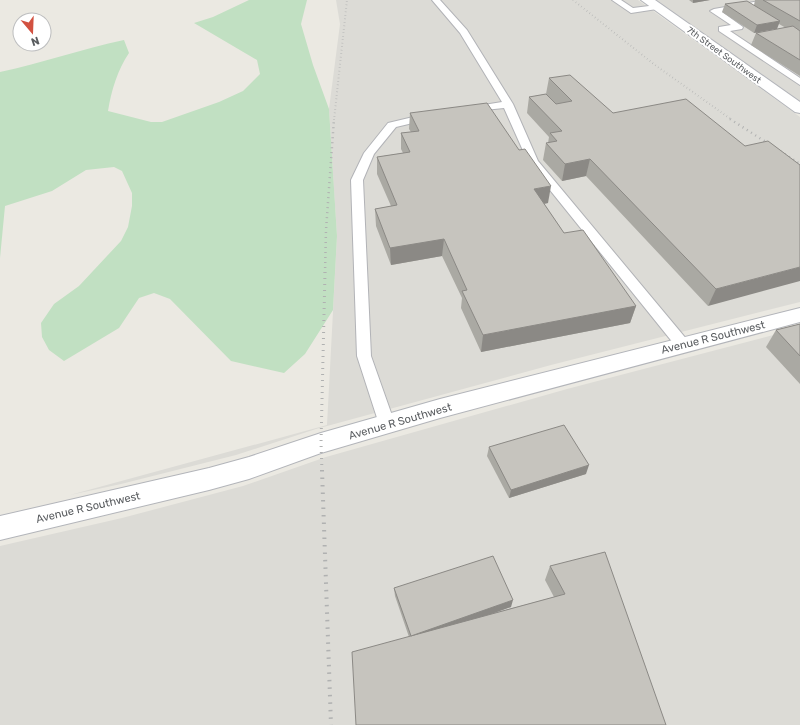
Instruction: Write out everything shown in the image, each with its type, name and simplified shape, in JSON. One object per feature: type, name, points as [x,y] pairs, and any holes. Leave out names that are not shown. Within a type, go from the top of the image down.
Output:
[{"type":"street","name":"7th Street Southwest","points":[[652,3],[800,109]]},
{"type":"street","name":"Avenue R Southwest","points":[[0,528],[121,501],[240,470],[320,443],[387,424],[800,315]]},
{"type":"lane","points":[[436,0],[464,32],[508,104],[533,162],[683,345]]},
{"type":"lane","points":[[616,0],[631,11],[652,3]]},
{"type":"lane","points":[[779,0],[714,11],[739,27],[722,29],[800,82]]},
{"type":"lane","points":[[455,112],[508,104]]},
{"type":"lane","points":[[387,424],[364,356],[357,180],[369,153],[392,125],[418,117],[440,114]]},
{"type":"shaded area","points":[[336,0],[638,0],[800,117],[800,302],[551,365],[316,429],[236,455],[121,484],[70,495],[327,425],[337,236],[329,109],[340,24]]},
{"type":"shaded area","points":[[655,0],[800,0],[800,102]]},
{"type":"shaded area","points":[[800,328],[800,725],[0,725],[0,546],[122,518],[243,486],[326,457],[567,389]]},
{"type":"green space","points":[[249,0],[307,0],[301,24],[313,65],[329,109],[337,236],[333,310],[305,354],[284,373],[231,361],[170,299],[154,293],[139,298],[119,328],[64,361],[49,350],[42,337],[41,323],[54,304],[79,286],[121,241],[128,227],[132,206],[132,193],[122,171],[114,167],[86,170],[52,191],[5,206],[0,258],[0,72],[124,40],[129,53],[116,80],[108,111],[151,122],[162,122],[219,102],[243,91],[260,74],[257,60],[194,23],[213,17]]},
{"type":"building","points":[[763,0],[800,0],[800,21]]},
{"type":"building","points":[[747,1],[780,21],[757,25],[725,4]]},
{"type":"building","points":[[793,26],[800,31],[800,60],[756,33]]},
{"type":"building","points":[[570,75],[613,113],[686,99],[745,146],[768,141],[800,165],[800,267],[716,289],[590,159],[565,164],[546,143],[557,141],[550,133],[562,131],[529,97],[546,94],[556,104],[572,101],[549,78]]},
{"type":"building","points":[[487,103],[519,150],[525,149],[551,186],[534,189],[564,233],[583,230],[636,306],[483,335],[462,291],[467,290],[444,239],[390,248],[375,209],[397,205],[377,157],[410,152],[401,133],[419,131],[410,113]]},
{"type":"building","points":[[800,324],[800,356],[776,330]]},
{"type":"building","points":[[564,425],[589,465],[511,490],[489,447]]},
{"type":"building","points":[[605,552],[666,725],[356,725],[352,652],[565,594],[550,566]]},
{"type":"building","points":[[493,556],[513,600],[411,636],[394,588]]},
{"type":"railway","points":[[334,120],[347,0]]},
{"type":"railway","points":[[573,0],[655,65],[732,120]]},
{"type":"railway","points":[[325,273],[326,230],[334,119]]},
{"type":"railway","points":[[730,119],[800,164]]},
{"type":"railway","points":[[322,471],[321,443],[325,272]]},
{"type":"railway","points":[[322,470],[331,725]]}]
